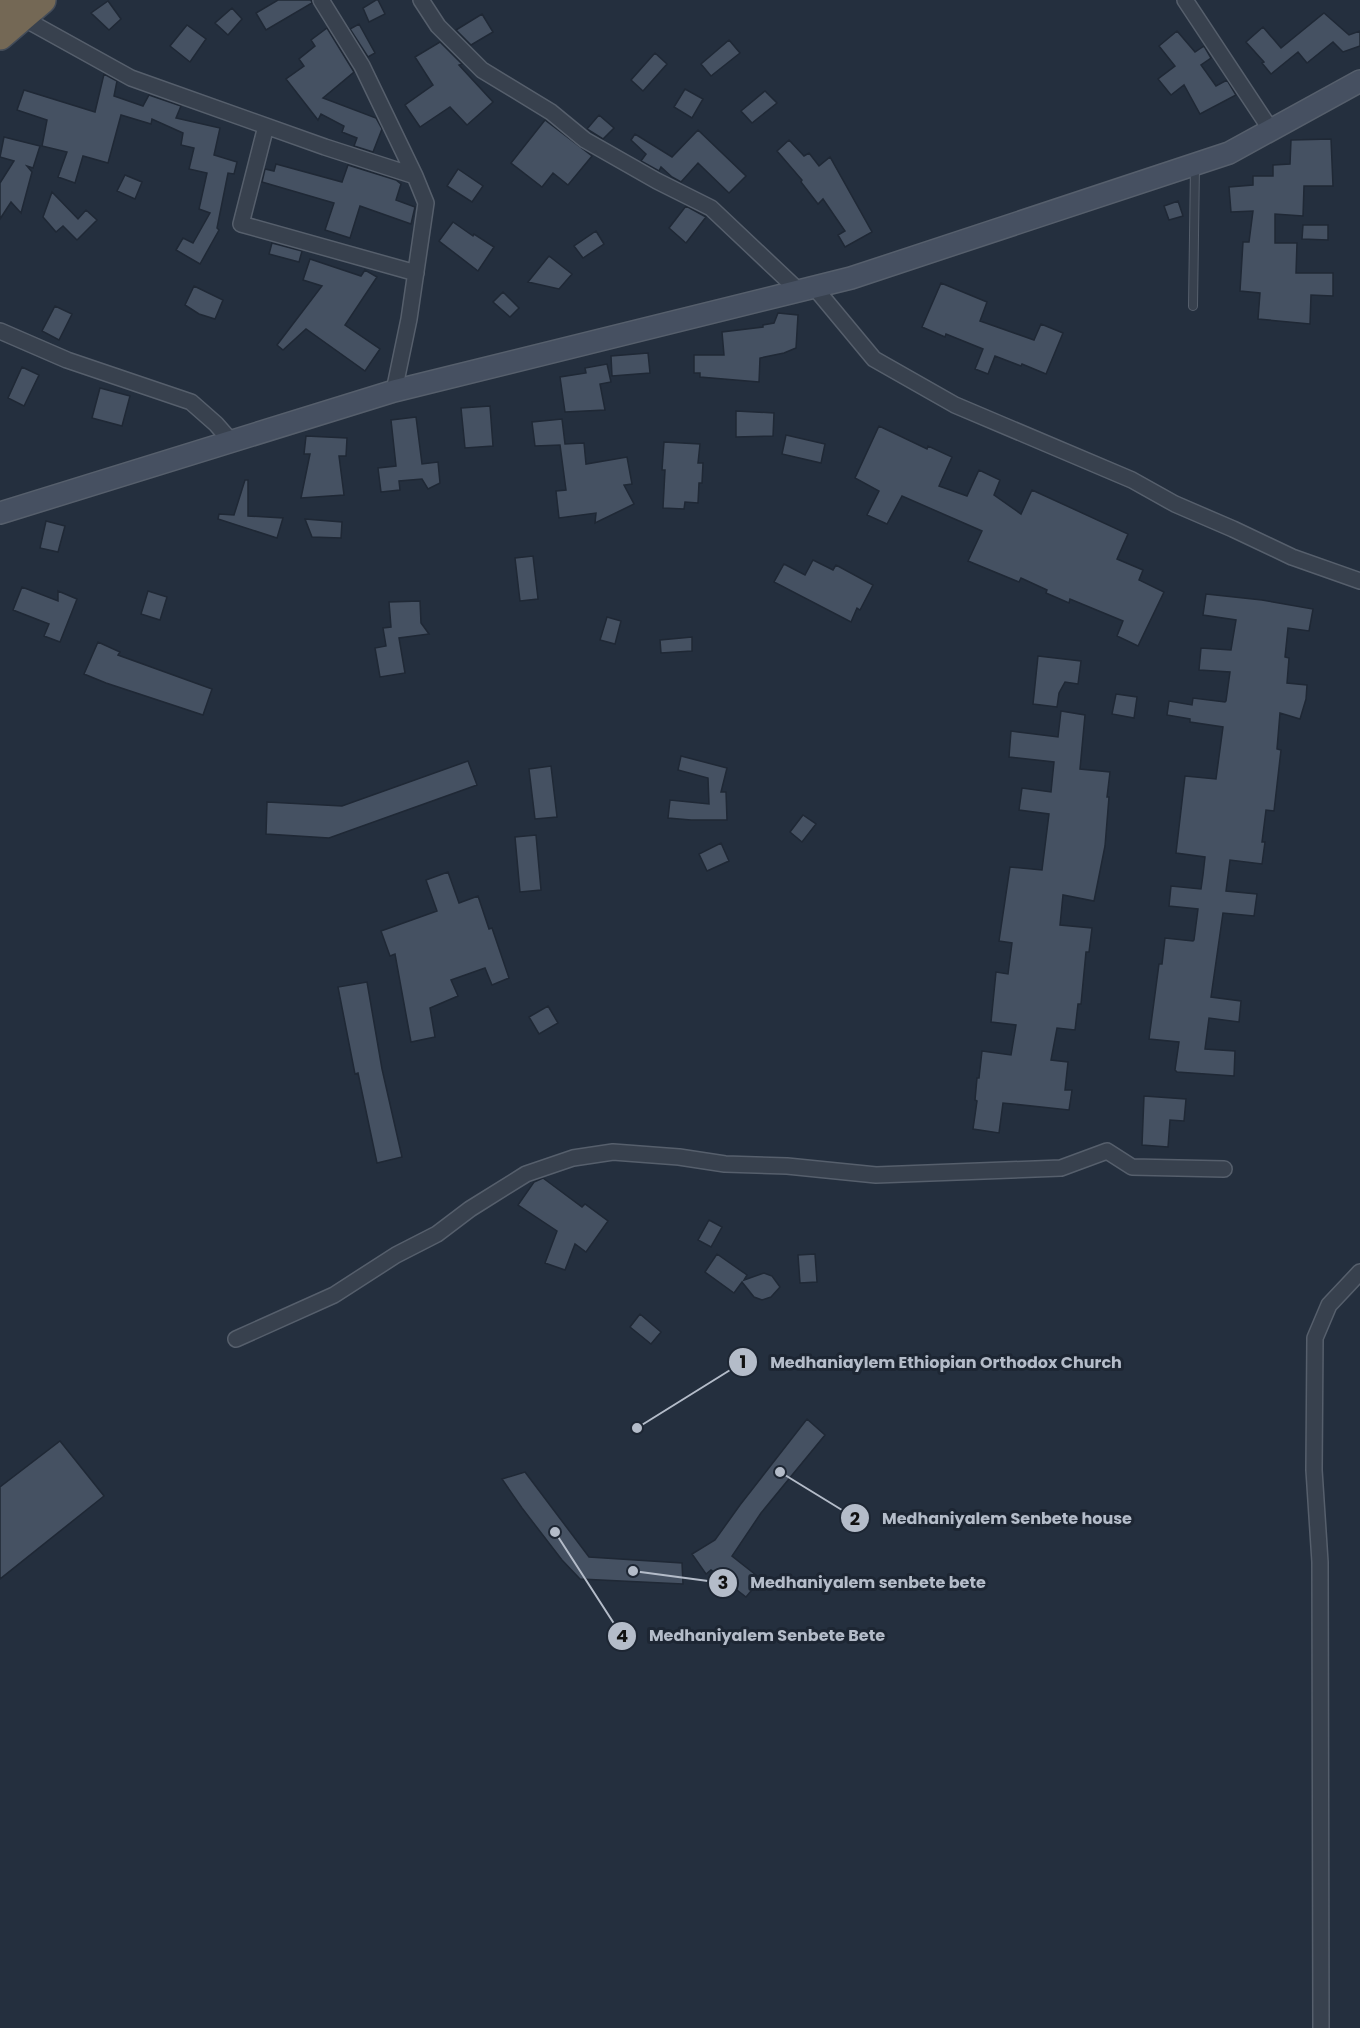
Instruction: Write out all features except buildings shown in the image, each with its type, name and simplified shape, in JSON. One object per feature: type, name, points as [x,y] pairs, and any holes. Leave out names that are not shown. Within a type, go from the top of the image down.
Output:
[{"type":"highway","points":[[0,36],[10,8],[42,0]]},
{"type":"street","points":[[321,0],[362,66],[416,176],[426,202],[409,319],[394,391]]},
{"type":"street","points":[[422,0],[438,26],[482,70],[551,112],[585,140],[657,181],[711,208],[807,290],[874,359],[955,405],[1132,480],[1174,504],[1292,557],[1360,581]]},
{"type":"street","points":[[1185,0],[1271,130]]},
{"type":"street","points":[[10,8],[131,78],[416,176]]},
{"type":"street","points":[[0,513],[394,391],[850,278],[1229,153],[1360,81]]},
{"type":"street","points":[[266,126],[241,224],[416,273]]},
{"type":"street","points":[[0,331],[67,360],[191,402],[230,440]]},
{"type":"street","points":[[236,1339],[334,1295],[396,1255],[437,1234],[470,1209],[526,1174],[573,1158],[613,1152],[679,1157],[725,1164],[787,1166],[876,1175],[1061,1168],[1107,1151],[1132,1167],[1224,1169]]},
{"type":"street","points":[[1321,2028],[1320,1562],[1314,1470],[1315,1338],[1329,1305],[1360,1272]]},
{"type":"lane","points":[[1193,306],[1195,164]]},
{"type":"place","name":"Medhaniaylem Ethiopian Orthodox Church","points":[[637,1428]]},
{"type":"place","name":"Medhaniyalem Senbete house","points":[[780,1472]]},
{"type":"place","name":"Medhaniyalem Senbete Bete","points":[[555,1532]]},
{"type":"place","name":"Medhaniyalem senbete bete","points":[[633,1571]]}]
